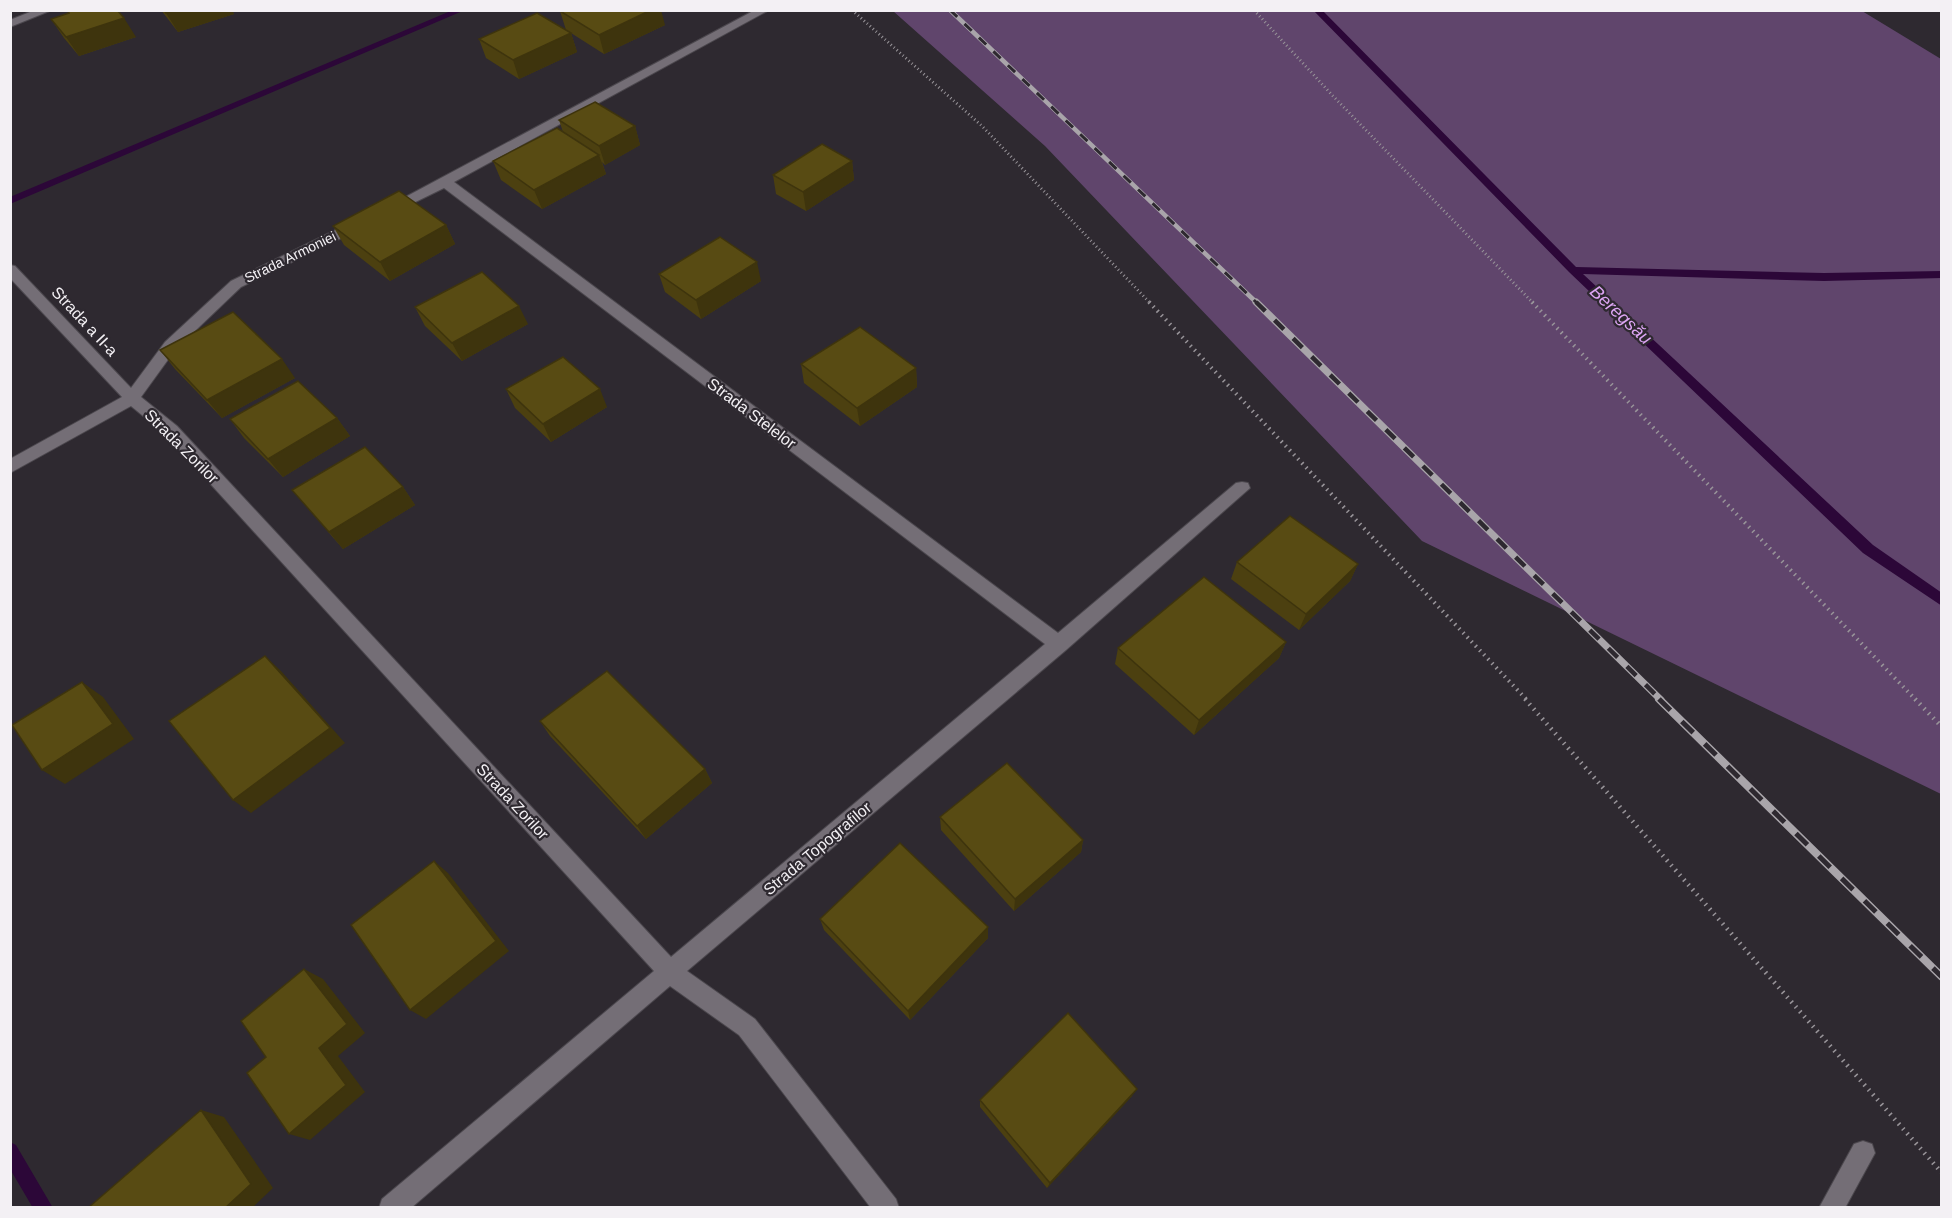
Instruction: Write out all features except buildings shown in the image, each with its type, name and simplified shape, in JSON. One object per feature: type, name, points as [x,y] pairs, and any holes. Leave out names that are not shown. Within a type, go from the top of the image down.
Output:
[{"type":"street","points":[[10,24],[47,10]]},
{"type":"street","name":"Strada Armoniei","points":[[10,467],[132,398],[170,346],[236,284],[445,182],[764,10]]},
{"type":"street","name":"Strada Stelelor","points":[[445,182],[1059,644]]},
{"type":"street","name":"Strada a II-a","points":[[10,268],[132,398]]},
{"type":"street","name":"Strada Zorilor","points":[[132,398],[171,430],[670,972],[747,1027],[887,1208]]},
{"type":"street","name":"Strada Topografilor","points":[[391,1208],[1242,488]]},
{"type":"street","points":[[1831,1208],[1863,1153]]},
{"type":"path","points":[[852,10],[982,126],[1547,722],[1941,1173]]},
{"type":"path","points":[[1254,10],[1341,105],[1941,727]]},
{"type":"shaded area","points":[[893,11],[1862,11],[1941,59],[1941,794],[1422,541],[1045,146]]},
{"type":"waterway","points":[[10,201],[461,10]]},
{"type":"waterway","name":"Beregsău","points":[[1317,10],[1573,270]]},
{"type":"waterway","points":[[1573,270],[1824,277],[1942,274]]},
{"type":"waterway","name":"Beregsău","points":[[1573,270],[1868,549],[1942,601]]},
{"type":"waterway","points":[[10,1151],[44,1208]]},
{"type":"railway","points":[[950,10],[1258,304]]},
{"type":"railway","points":[[1256,302],[1661,700]]},
{"type":"railway","points":[[1659,699],[1942,977]]}]
